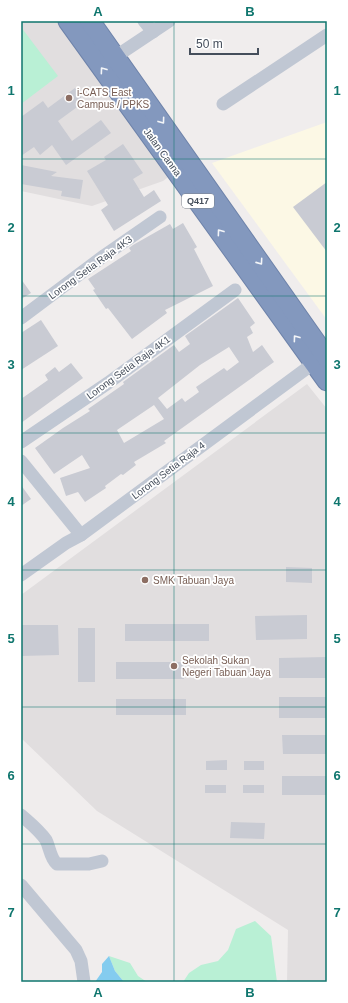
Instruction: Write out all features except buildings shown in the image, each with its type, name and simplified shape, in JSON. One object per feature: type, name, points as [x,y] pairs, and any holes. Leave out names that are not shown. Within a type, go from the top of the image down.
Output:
[{"type":"highway","name":"Jalan Canna","points":[[68,21],[320,360]]},
{"type":"highway","name":"Jalan Canna","points":[[90,21],[181,148],[320,360],[327,381]]},
{"type":"street","points":[[144,21],[153,32]]},
{"type":"street","points":[[115,57],[169,21]]},
{"type":"street","points":[[223,104],[327,35]]},
{"type":"street","name":"Lorong Setia Raja 4K3","points":[[21,318],[105,255],[160,217]]},
{"type":"street","name":"Lorong Setia Raja 4K1","points":[[21,442],[108,383],[235,290]]},
{"type":"street","name":"Lorong Setia Raja 4","points":[[21,575],[66,543],[81,535],[320,360]]},
{"type":"street","points":[[21,461],[81,535]]},
{"type":"street","points":[[21,815],[46,840],[53,861],[56,864],[89,864],[102,861]]},
{"type":"street","points":[[21,885],[76,950],[82,960],[84,982]]},
{"type":"shaded area","name":"i-CATS East Campus / PPKS","points":[[21,21],[63,21],[172,174],[163,181],[92,206],[21,191]]},
{"type":"shaded area","points":[[327,122],[327,320],[212,163]]},
{"type":"shaded area","name":"Sekolah Sukan Negeri Tabuan Jaya","points":[[307,384],[327,409],[327,982],[287,982],[288,930],[97,811],[21,738],[21,595]]},
{"type":"green space","points":[[21,27],[58,76],[21,104]]},
{"type":"green space","points":[[255,921],[271,936],[277,982],[183,982],[189,973],[201,965],[218,961],[228,950],[236,929]]},
{"type":"green space","points":[[109,956],[130,963],[138,976],[147,982],[124,982],[115,971]]},
{"type":"water","points":[[109,956],[115,971],[124,982],[95,982],[102,972],[102,964]]},
{"type":"place","name":"i-CATS East Campus / PPKS","points":[[69,98]]},
{"type":"place","name":"SMK Tabuan Jaya","points":[[145,580]]},
{"type":"place","name":"Sekolah Sukan Negeri Tabuan Jaya","points":[[174,666]]}]
